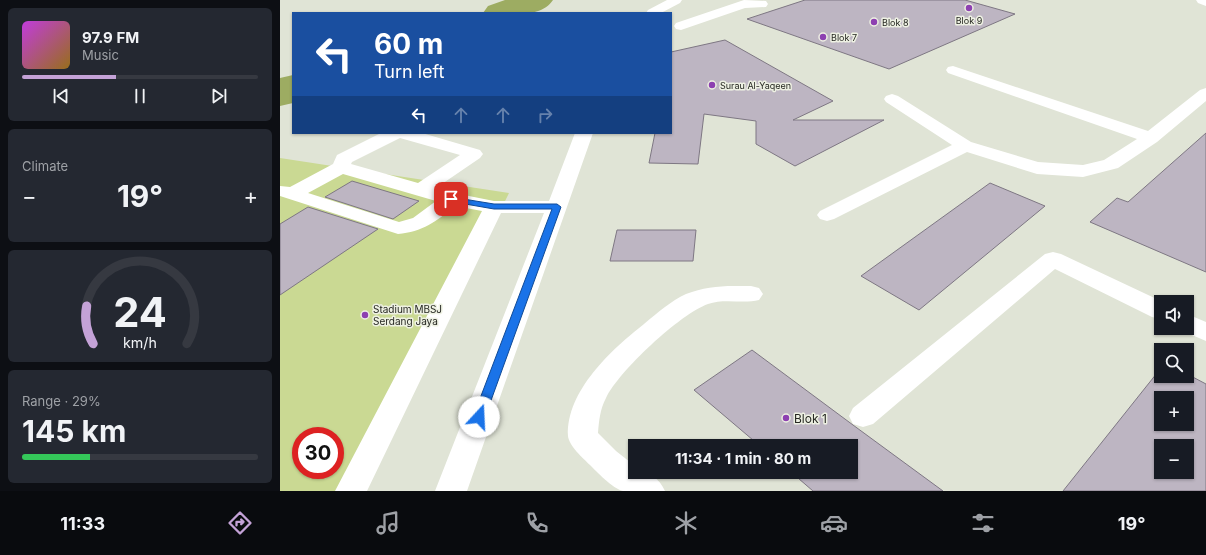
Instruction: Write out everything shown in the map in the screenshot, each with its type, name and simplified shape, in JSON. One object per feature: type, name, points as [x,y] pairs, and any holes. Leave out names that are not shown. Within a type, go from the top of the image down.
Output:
[{"type":"street","points":[[654,12],[676,0]]},
{"type":"street","points":[[1202,0],[1206,2]]},
{"type":"street","points":[[681,26],[744,4],[762,4]]},
{"type":"street","points":[[953,70],[1151,138]]},
{"type":"street","points":[[892,99],[965,146],[1036,168],[1083,171],[1111,164],[1151,138],[1206,93]]},
{"type":"street","points":[[285,192],[340,167],[344,159],[393,134]]},
{"type":"street","points":[[406,134],[474,154],[421,190]]},
{"type":"street","points":[[452,491],[584,134]]},
{"type":"street","points":[[827,215],[965,146]]},
{"type":"street","points":[[340,167],[451,199],[494,207],[557,207]]},
{"type":"street","points":[[285,192],[398,228],[407,228],[418,224],[451,199]]},
{"type":"street","points":[[351,491],[494,207]]},
{"type":"street","points":[[863,416],[1053,259],[1154,308]]},
{"type":"street","points":[[649,491],[633,482],[603,460],[583,437],[585,411],[596,390],[610,370],[672,314],[690,302],[705,296],[751,294]]},
{"type":"street","points":[[1194,326],[1206,332]]},
{"type":"green space","name":"Stadium MBSJ Serdang Jaya","points":[[280,158],[509,193],[363,491],[280,491]]},
{"type":"building","points":[[805,0],[965,0],[1015,14],[889,69],[747,19]]},
{"type":"building","points":[[725,40],[833,101],[793,120],[884,120],[795,166],[756,144],[756,121],[704,114],[698,164],[649,163],[655,134],[672,134],[672,52]]},
{"type":"building","points":[[1206,133],[1206,272],[1090,222],[1117,198],[1128,202]]},
{"type":"building","points":[[352,181],[419,201],[393,219],[325,197]]},
{"type":"building","points":[[990,183],[1045,206],[919,310],[861,276]]},
{"type":"building","points":[[308,207],[378,229],[280,295],[280,224]]},
{"type":"building","points":[[617,230],[696,230],[693,261],[610,261]]},
{"type":"building","name":"Blok 1","points":[[752,350],[943,491],[813,491],[799,479],[858,479],[858,439],[752,439],[694,390]]},
{"type":"building","points":[[1154,377],[1154,383],[1194,383],[1194,378],[1206,384],[1206,491],[1063,491]]},
{"type":"waterway","points":[[503,12],[537,0]]},
{"type":"waterway","points":[[280,93],[292,88]]},
{"type":"place","name":"Blok 9","points":[[969,8]]},
{"type":"place","name":"Blok 8","points":[[874,22]]},
{"type":"place","name":"Blok 7","points":[[823,37]]},
{"type":"place","name":"Surau Al-Yaqeen","points":[[712,85]]},
{"type":"place","name":"Stadium MBSJ Serdang Jaya","points":[[365,315]]},
{"type":"place","name":"Blok 1","points":[[786,418]]},
{"type":"route","points":[[451,199],[494,207],[557,207],[479,417]]}]
